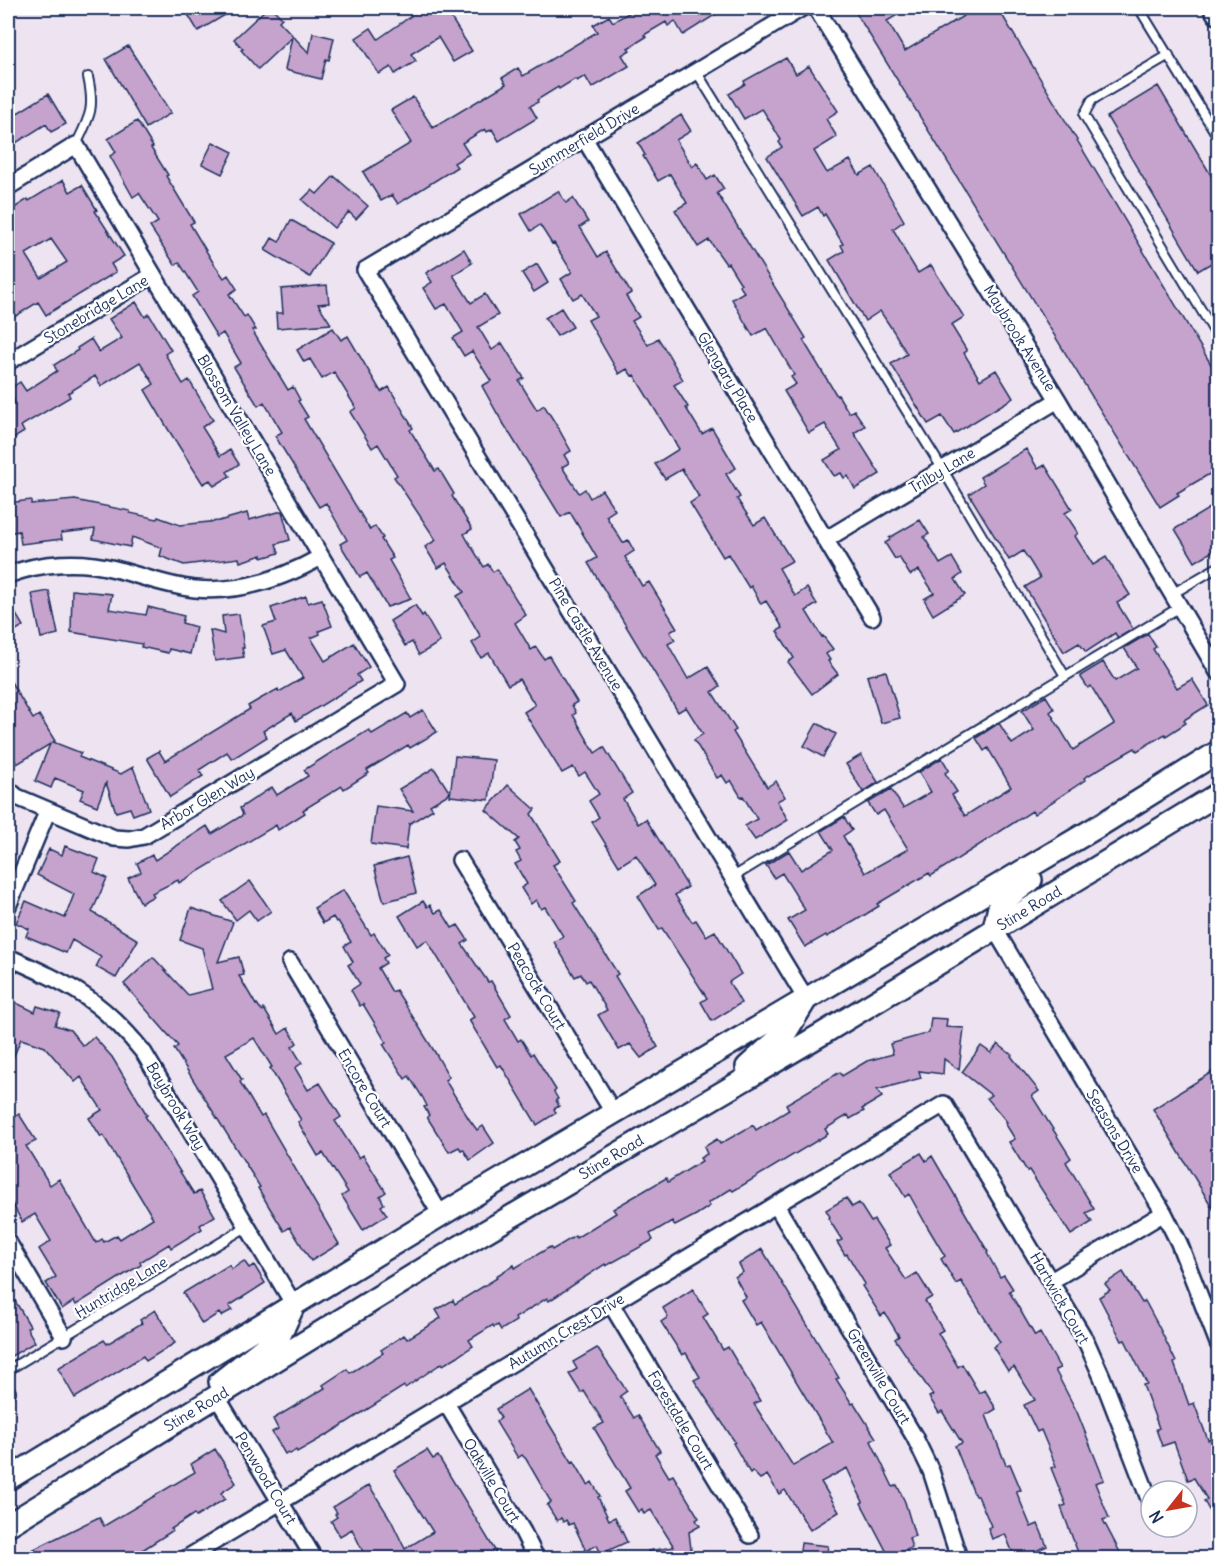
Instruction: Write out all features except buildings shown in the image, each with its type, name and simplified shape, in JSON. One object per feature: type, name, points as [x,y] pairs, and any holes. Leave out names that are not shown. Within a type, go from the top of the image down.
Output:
[{"type":"main road","points":[[1215,8],[1218,13]]},
{"type":"main road","points":[[8,1479],[441,1215],[1102,824],[1218,752]]},
{"type":"main road","name":"Stine Road","points":[[8,1525],[456,1249],[822,1034],[1218,794]]},
{"type":"main road","points":[[994,928],[1000,903],[1102,824]]},
{"type":"main road","points":[[716,1096],[786,1032],[806,999]]},
{"type":"main road","points":[[148,1437],[280,1335],[294,1305]]},
{"type":"street","name":"Summerfield Drive","points":[[365,270],[802,8]]},
{"type":"street","name":"Maybrook Avenue","points":[[816,8],[1058,400],[1218,672]]},
{"type":"street","name":"Glengary Place","points":[[584,138],[872,616]]},
{"type":"street","points":[[8,187],[76,145]]},
{"type":"street","name":"Blossom Valley Lane","points":[[76,145],[397,684]]},
{"type":"street","name":"Pine Castle Avenue","points":[[365,270],[806,999]]},
{"type":"street","name":"Stonebridge Lane","points":[[8,362],[153,275]]},
{"type":"street","name":"Trilby Lane","points":[[825,540],[1058,400]]},
{"type":"street","points":[[8,575],[41,566],[87,564],[114,568],[169,585],[196,589],[224,589],[275,579],[321,557]]},
{"type":"street","name":"Arbor Glen Way","points":[[8,789],[17,797],[114,838],[129,839],[144,836],[397,684]]},
{"type":"street","points":[[8,906],[48,810]]},
{"type":"street","name":"Peacock Court","points":[[460,860],[614,1112]]},
{"type":"street","name":"Seasons Drive","points":[[994,928],[1164,1214],[1188,1263],[1218,1343]]},
{"type":"street","name":"Baybrook Way","points":[[8,957],[61,980],[85,994],[127,1031],[144,1053],[294,1305]]},
{"type":"street","name":"Encore Court","points":[[290,962],[441,1215]]},
{"type":"street","name":"Autumn Crest Drive","points":[[187,1558],[944,1104]]},
{"type":"street","name":"Hartwick Court","points":[[944,1104],[1086,1341],[1141,1479]]},
{"type":"street","name":"Greenville Court","points":[[776,1205],[914,1436],[931,1472],[959,1558]]},
{"type":"street","points":[[1051,1281],[1164,1214]]},
{"type":"street","points":[[8,1242],[64,1336]]},
{"type":"street","name":"Forestdale Court","points":[[611,1304],[750,1535]]},
{"type":"street","name":"Penwood Court","points":[[217,1397],[314,1558]]},
{"type":"street","name":"Oakville Court","points":[[446,1403],[523,1532],[536,1558]]},
{"type":"lane","points":[[1139,8],[1218,137]]},
{"type":"lane","points":[[1169,55],[1092,100],[1084,115],[1218,338]]},
{"type":"lane","points":[[696,71],[943,470],[1065,676]]},
{"type":"lane","points":[[76,145],[90,115],[93,98],[88,77]]},
{"type":"lane","points":[[733,877],[1065,676],[1176,600],[1218,567]]},
{"type":"lane","name":"Huntridge Lane","points":[[8,1370],[248,1226]]}]
